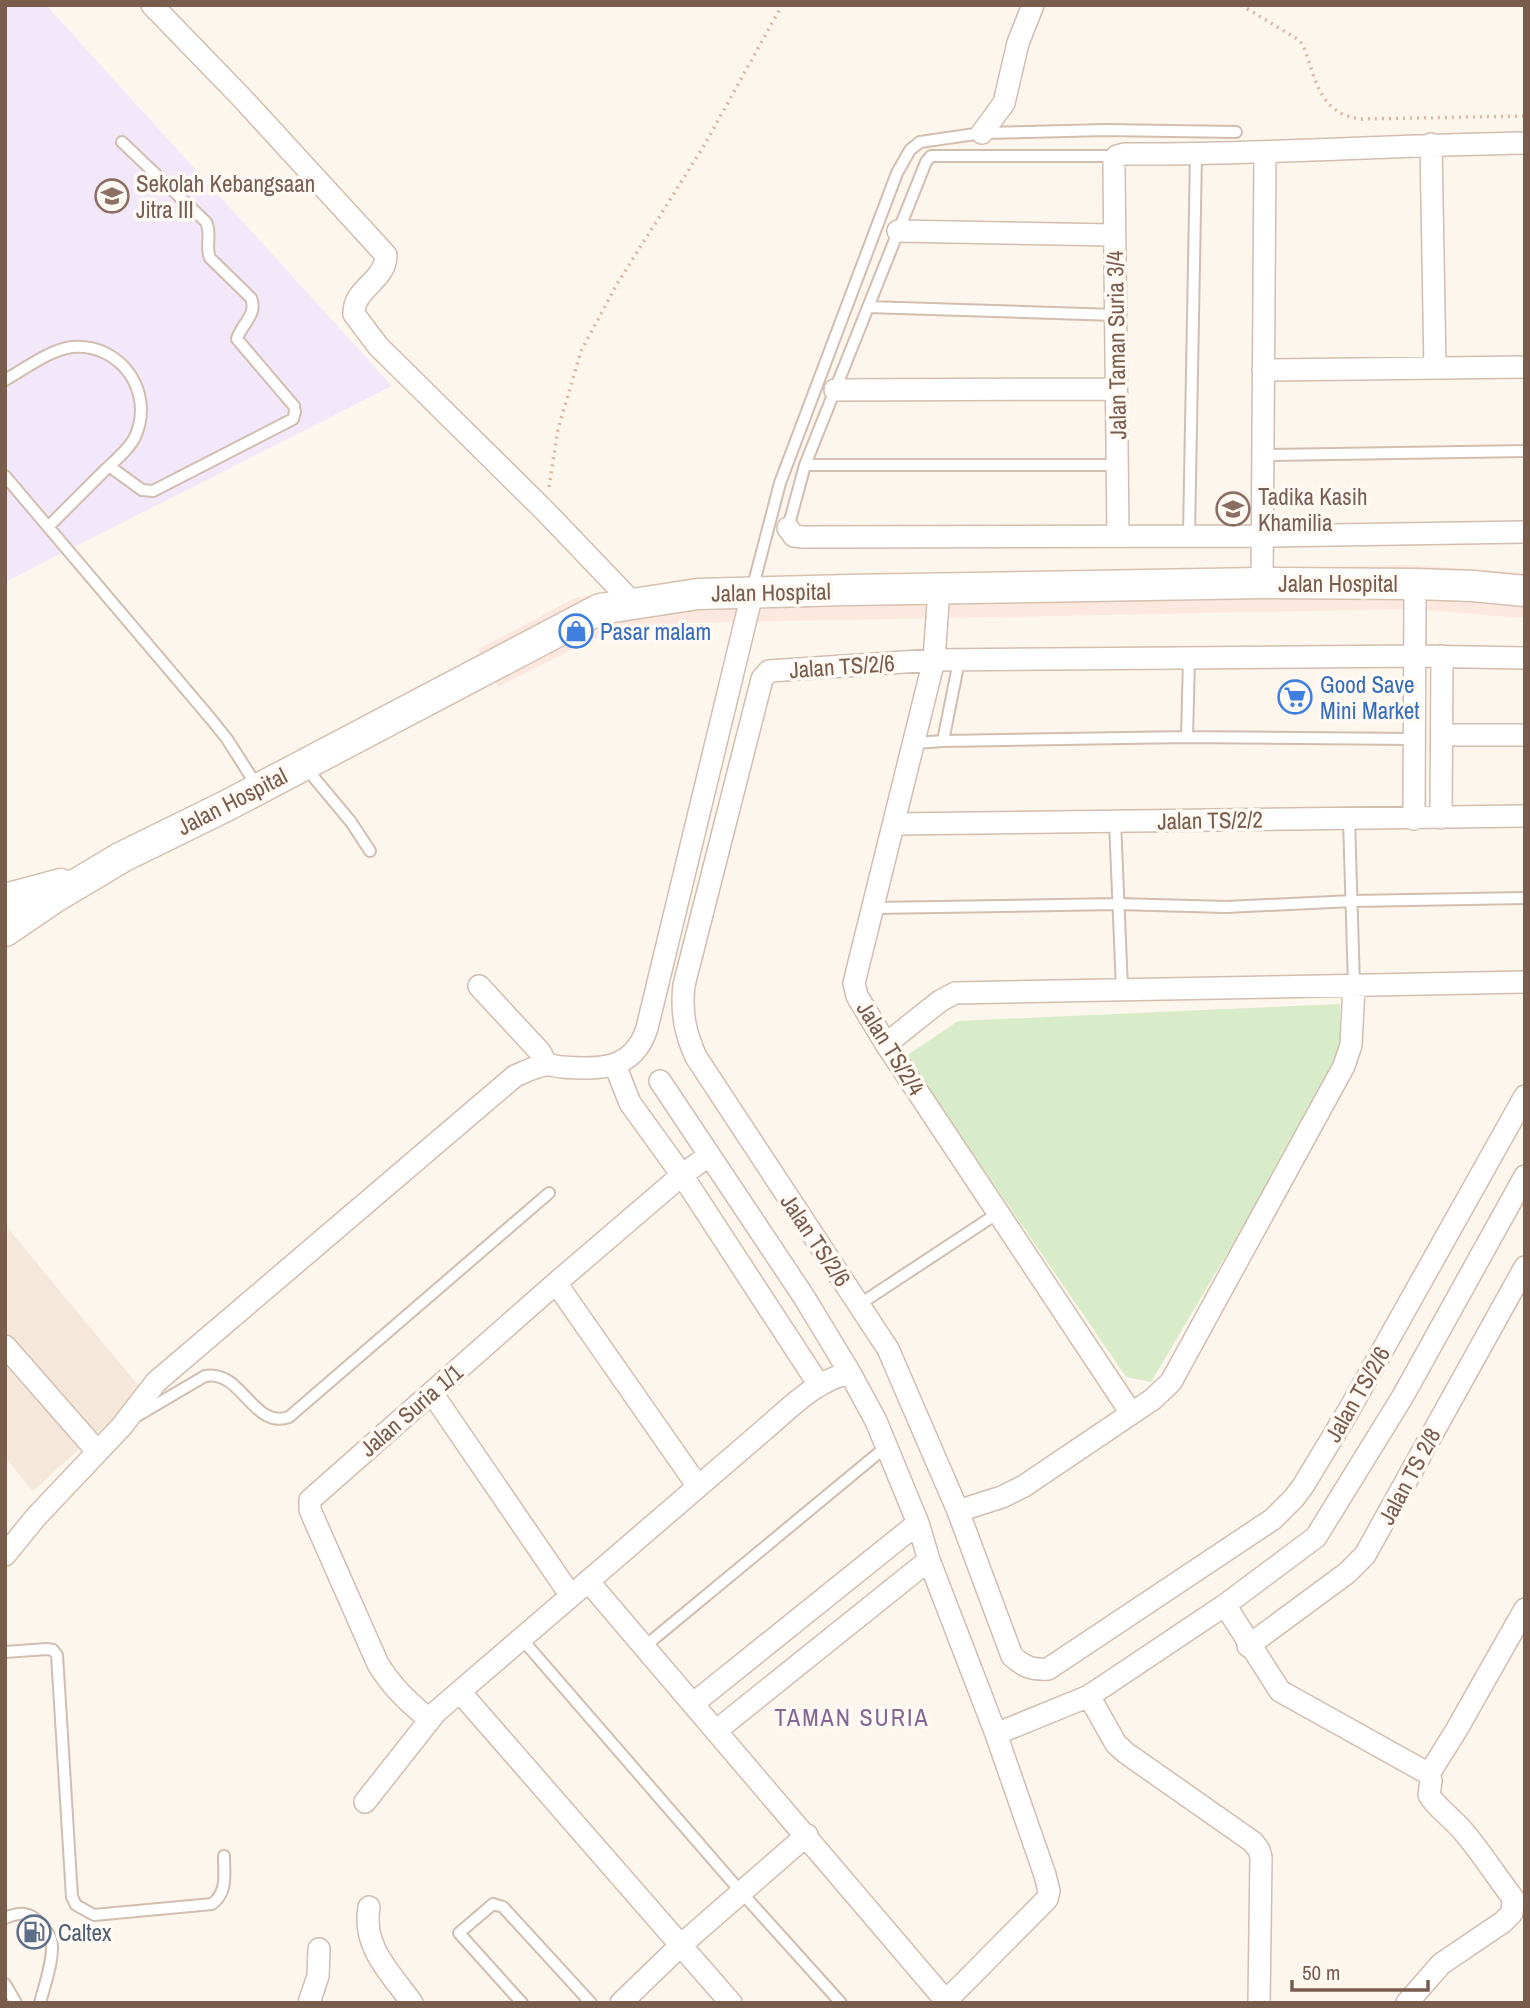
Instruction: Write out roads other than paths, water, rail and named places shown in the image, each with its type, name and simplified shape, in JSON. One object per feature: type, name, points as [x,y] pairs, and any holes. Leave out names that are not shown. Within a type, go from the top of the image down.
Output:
[{"type":"street","points":[[152,5],[243,99],[386,256],[383,270],[358,298],[353,309],[378,346],[544,510],[635,605]]},
{"type":"street","points":[[982,134],[1004,103],[1018,43],[1033,5]]},
{"type":"street","points":[[1117,156],[1125,153],[1196,154],[1431,144],[1525,143]]},
{"type":"street","points":[[1431,144],[1435,368]]},
{"type":"street","points":[[1262,583],[1265,152]]},
{"type":"street","name":"Jalan Taman Suria 3/4","points":[[1117,156],[1114,161],[1114,234],[1118,536]]},
{"type":"street","points":[[898,232],[1114,234]]},
{"type":"street","points":[[1263,370],[1525,367]]},
{"type":"street","points":[[835,390],[1116,389]]},
{"type":"street","points":[[788,528],[794,536],[803,537],[1262,536],[1525,532]]},
{"type":"street","name":"Jalan Hospital","points":[[5,931],[121,857],[259,789],[600,610],[698,594],[939,589],[1262,583],[1415,584],[1473,586],[1525,592]]},
{"type":"street","points":[[1414,819],[1415,584]]},
{"type":"street","name":"Jalan TS/2/4","points":[[939,589],[934,660],[854,984],[857,996],[886,1044],[1131,1413]]},
{"type":"street","points":[[5,1555],[36,1517],[122,1426],[156,1382],[515,1076],[548,1065],[615,1065],[633,1055],[643,1041],[647,1028],[752,594]]},
{"type":"street","name":"Jalan TS/2/6","points":[[1525,658],[1414,656],[934,660],[769,671],[765,673],[684,985],[682,1002],[687,1036],[696,1057],[888,1349],[958,1511],[1012,1656],[1023,1666],[1034,1670],[1048,1669],[1273,1519],[1294,1498],[1349,1410],[1525,1096]]},
{"type":"street","points":[[1441,818],[1442,656]]},
{"type":"street","points":[[1442,735],[1525,735]]},
{"type":"street","name":"Jalan TS/2/2","points":[[895,824],[1525,816]]},
{"type":"street","name":"Jalan Hospital","points":[[5,899],[85,878]]},
{"type":"street","points":[[886,1044],[940,1001],[956,993],[1525,982]]},
{"type":"street","points":[[479,986],[540,1052],[548,1065]]},
{"type":"street","points":[[958,1511],[1002,1497],[1024,1486],[1162,1391],[1176,1374],[1344,1066],[1350,1045],[1354,986]]},
{"type":"street","points":[[615,1065],[630,1103],[682,1175],[819,1385]]},
{"type":"street","points":[[588,1581],[807,1835],[945,2002],[1040,1909],[1049,1891],[996,1734],[887,1446],[850,1373],[804,1297],[660,1081]]},
{"type":"street","name":"Jalan Suria 1/1","points":[[429,1719],[405,1701],[378,1664],[310,1510],[310,1500],[556,1283],[708,1156]]},
{"type":"street","points":[[996,1734],[1090,1696],[1224,1605],[1316,1537],[1396,1408],[1525,1176]]},
{"type":"street","name":"Jalan TS 2/8","points":[[1248,1646],[1347,1573],[1365,1555],[1525,1267]]},
{"type":"street","points":[[556,1283],[697,1485]]},
{"type":"street","points":[[5,1346],[97,1451]]},
{"type":"street","points":[[365,1802],[429,1719],[697,1485],[819,1385],[833,1376],[850,1373]]},
{"type":"street","points":[[432,1392],[571,1596]]},
{"type":"street","points":[[694,1703],[918,1523]]},
{"type":"street","points":[[716,1730],[929,1560]]},
{"type":"street","points":[[1224,1605],[1248,1646],[1280,1691],[1429,1774],[1429,1795],[1437,1808],[1451,1818],[1468,1837],[1519,1910],[1441,1964],[1407,2003]]},
{"type":"street","points":[[1429,1774],[1519,1633],[1525,1609]]},
{"type":"street","points":[[460,1692],[731,2003]]},
{"type":"street","points":[[1090,1696],[1116,1744],[1253,1842],[1259,1850],[1259,2003]]},
{"type":"street","points":[[621,2003],[681,1945],[807,1835]]},
{"type":"street","points":[[369,1907],[367,1925],[370,1942],[412,2003]]},
{"type":"street","points":[[309,2003],[318,1976],[319,1949]]},
{"type":"lane","points":[[752,594],[780,483],[897,173],[909,150],[920,142],[982,134],[1106,130],[1236,132]]},
{"type":"lane","points":[[109,466],[142,490],[153,491],[293,419],[295,412],[294,405],[237,339],[239,330],[251,315],[254,305],[251,298],[210,258],[208,253],[211,240],[206,222],[122,142]]},
{"type":"lane","points":[[1189,535],[1196,154]]},
{"type":"lane","points":[[788,528],[805,466],[926,162],[931,156],[1117,156]]},
{"type":"lane","points":[[868,307],[1115,315]]},
{"type":"lane","points":[[5,380],[49,355],[71,347],[94,348],[115,357],[132,374],[141,395],[142,418],[134,440],[49,526]]},
{"type":"lane","points":[[1263,455],[1525,451]]},
{"type":"lane","points":[[805,466],[1117,465]]},
{"type":"lane","points":[[5,476],[219,729],[259,789]]},
{"type":"lane","points":[[1187,737],[1189,658]]},
{"type":"lane","points":[[943,741],[959,661]]},
{"type":"lane","points":[[915,743],[1187,737],[1414,739]]},
{"type":"lane","points":[[303,765],[345,815],[370,851]]},
{"type":"lane","points":[[1349,818],[1354,986]]},
{"type":"lane","points":[[1115,821],[1122,989]]},
{"type":"lane","points":[[874,908],[1118,904],[1226,907],[1352,901],[1525,898]]},
{"type":"lane","points":[[122,1426],[205,1376],[212,1375],[228,1379],[271,1418],[289,1417],[549,1193]]},
{"type":"lane","points":[[860,1304],[998,1213]]},
{"type":"lane","points":[[644,1647],[887,1446]]},
{"type":"lane","points":[[521,1638],[841,2003]]},
{"type":"lane","points":[[5,1652],[47,1649],[53,1650],[57,1655],[72,1897],[76,1905],[94,1915],[212,1904],[220,1898],[224,1889],[224,1856]]},
{"type":"lane","points":[[522,2003],[459,1933],[493,1904],[503,1907],[591,2003]]},
{"type":"lane","points":[[5,1918],[26,1913],[35,1918],[50,1936],[51,1954],[40,2003]]},
{"type":"lane","points":[[5,1984],[16,2003]]},
{"type":"place","name":"Sekolah Kebangsaan Jitra III","points":[[112,196]]},
{"type":"place","name":"Tadika Kasih Khamilia","points":[[1233,509]]},
{"type":"place","name":"Pasar malam","points":[[576,631]]},
{"type":"place","name":"Good Save Mini Market","points":[[1295,697]]},
{"type":"place","name":"Caltex","points":[[34,1932]]},
{"type":"district","name":"TAMAN SURIA","points":[[852,1717]]}]
